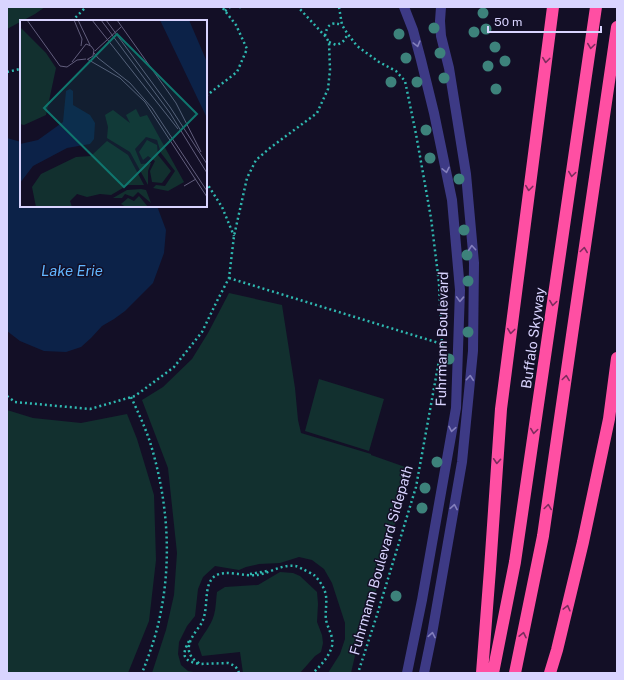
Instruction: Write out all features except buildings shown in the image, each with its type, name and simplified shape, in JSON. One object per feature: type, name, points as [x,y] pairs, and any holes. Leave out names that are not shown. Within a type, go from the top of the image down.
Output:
[{"type":"highway","points":[[482,673],[501,409],[553,7]]},
{"type":"highway","name":"Buffalo Skyway","points":[[493,673],[515,562],[596,7]]},
{"type":"highway","points":[[515,673],[543,536],[617,27]]},
{"type":"highway","points":[[550,673],[583,542],[609,419],[617,358]]},
{"type":"street","name":"Fuhrmann Boulevard","points":[[404,7],[413,30],[425,75],[452,200],[460,290],[456,408],[422,600],[407,673]]},
{"type":"street","name":"Fuhrmann Boulevard","points":[[424,673],[434,626],[462,462],[473,351],[474,263],[466,174],[449,68],[441,36],[440,7]]},
{"type":"path","points":[[73,20],[86,7]]},
{"type":"path","points":[[207,95],[237,72],[246,49],[236,25],[222,7]]},
{"type":"path","points":[[226,11],[230,7]]},
{"type":"path","points":[[239,7],[244,7]]},
{"type":"path","points":[[7,396],[15,402],[90,408],[135,396],[174,367],[202,332],[229,278],[234,236],[247,178],[256,160],[317,113],[328,89],[330,70],[329,42],[298,7]]},
{"type":"path","name":"Fuhrmann Boulevard Sidepath","points":[[339,7],[342,25],[357,46],[379,62],[396,71],[405,81],[431,218],[439,283],[442,344],[416,487],[358,673]]},
{"type":"path","points":[[325,36],[326,29],[331,24],[338,23],[342,25]]},
{"type":"path","points":[[329,42],[336,45],[340,44],[345,39],[347,33]]},
{"type":"path","points":[[7,72],[20,69]]},
{"type":"path","points":[[207,184],[222,207],[234,236]]},
{"type":"path","points":[[229,278],[442,344]]},
{"type":"path","points":[[131,397],[150,441],[159,477],[165,508],[167,547],[165,587],[161,612],[153,642],[142,673]]},
{"type":"path","points":[[239,673],[235,666],[228,663],[200,664],[193,663],[185,659],[185,648],[205,617],[209,583],[219,574],[231,573],[258,576],[276,568],[295,566],[313,575],[324,589],[326,595],[325,612],[332,639],[332,645],[328,656],[313,673]]},
{"type":"path","points":[[193,635],[189,649],[191,656],[200,664]]},
{"type":"green space","points":[[7,7],[45,7],[24,20],[20,20],[20,22],[7,29]]},
{"type":"green space","points":[[229,293],[282,305],[301,433],[371,454],[408,468],[393,532],[378,585],[359,638],[351,673],[328,673],[340,654],[345,639],[345,623],[332,583],[324,569],[312,560],[299,557],[280,563],[259,564],[239,570],[215,566],[203,577],[198,589],[195,616],[187,626],[179,642],[178,654],[181,665],[188,671],[199,673],[152,673],[166,630],[174,595],[177,553],[168,468],[142,400],[163,387],[192,359],[208,333]]},
{"type":"green space","points":[[319,379],[384,399],[369,451],[305,431]]},
{"type":"green space","points":[[7,410],[33,418],[81,423],[127,414],[137,439],[154,495],[156,560],[149,621],[128,673],[7,673]]},
{"type":"green space","points":[[280,572],[293,573],[300,576],[317,592],[317,622],[322,635],[323,643],[321,652],[315,656],[300,673],[243,673],[240,652],[202,656],[198,644],[213,619],[217,592],[225,587],[258,585]]},
{"type":"water","name":"Lake Erie","points":[[7,138],[20,142],[20,207],[157,207],[166,230],[164,253],[153,283],[125,311],[102,326],[81,347],[66,352],[44,351],[20,341],[7,331]]}]
